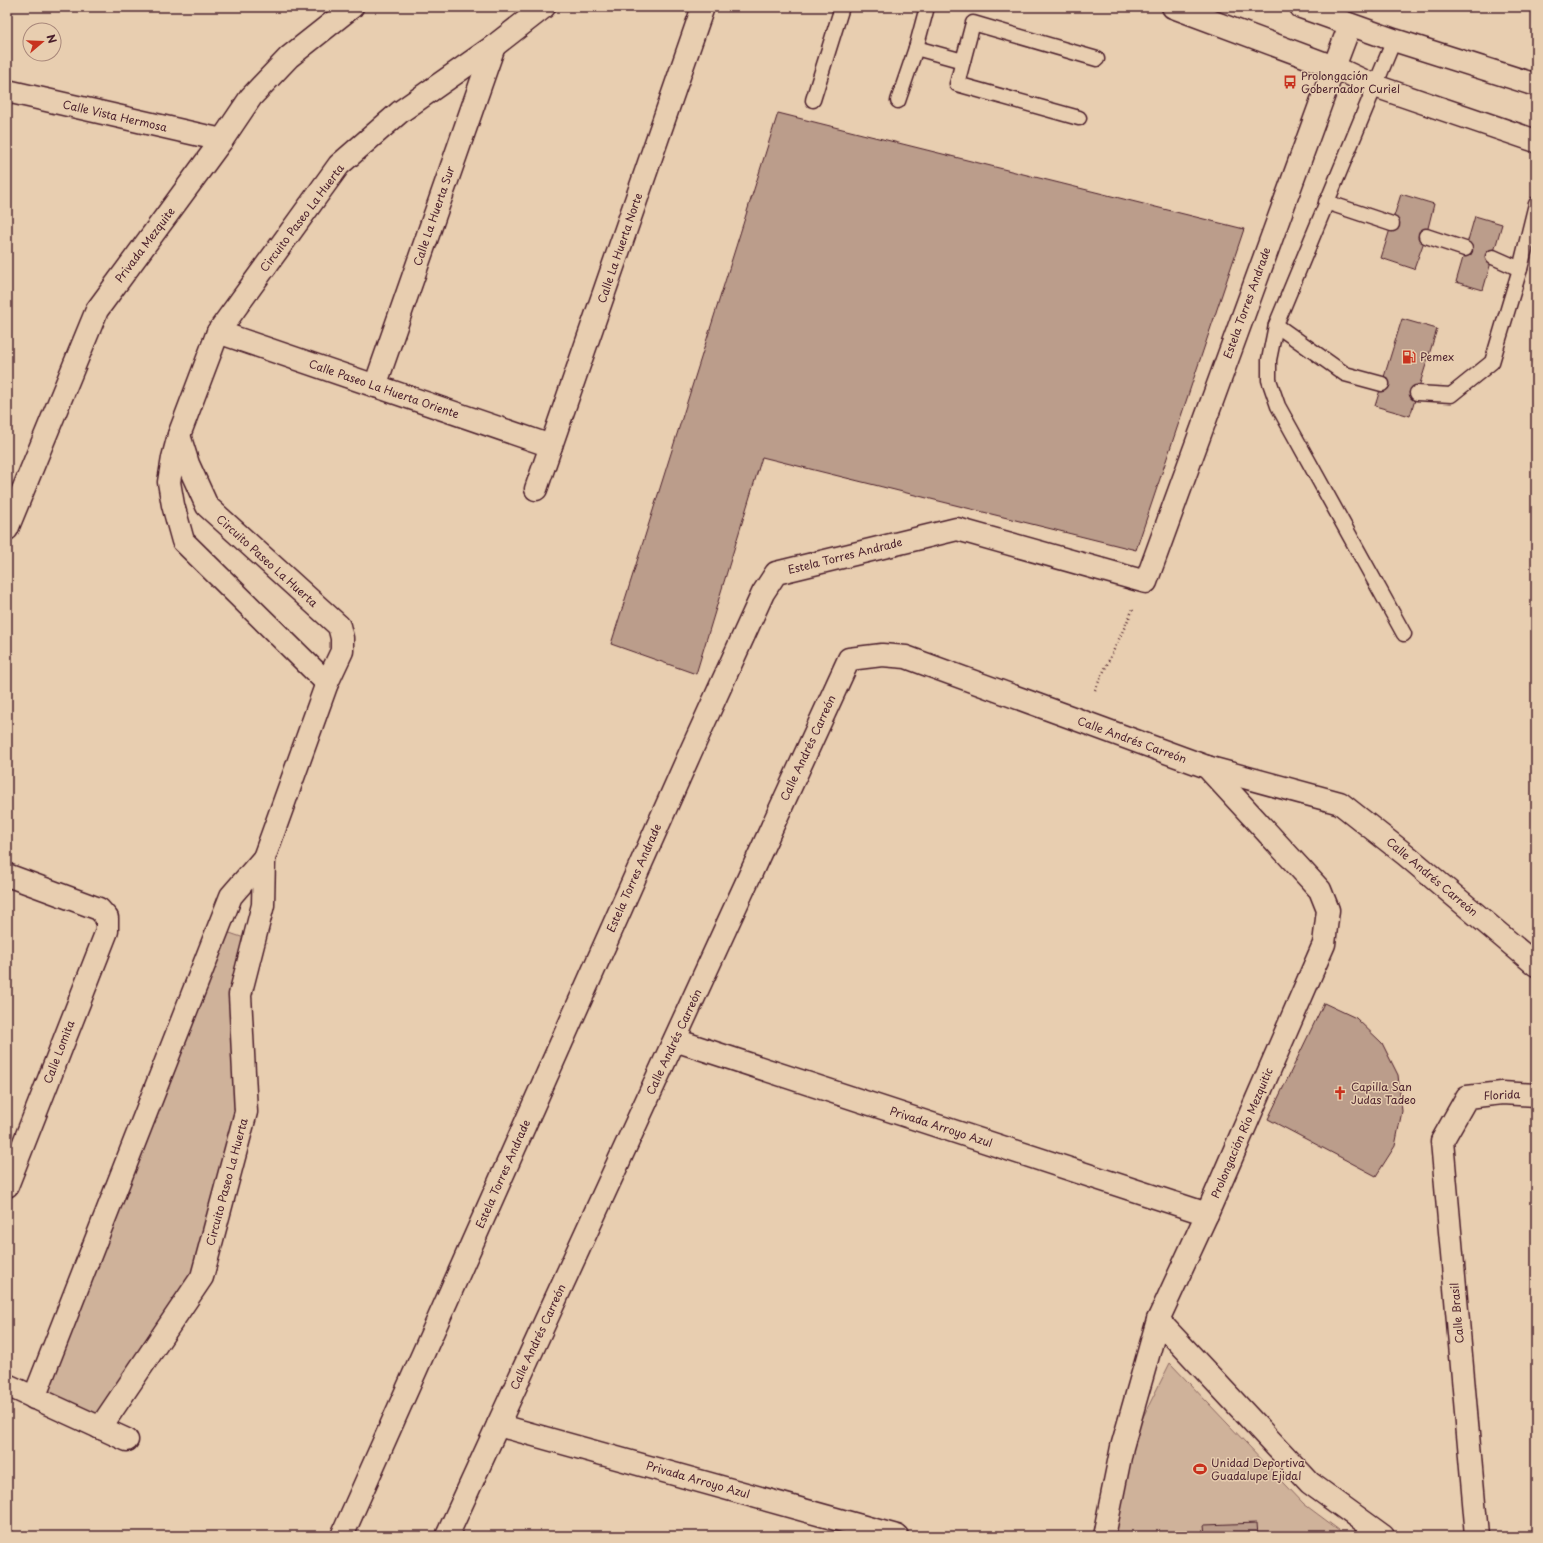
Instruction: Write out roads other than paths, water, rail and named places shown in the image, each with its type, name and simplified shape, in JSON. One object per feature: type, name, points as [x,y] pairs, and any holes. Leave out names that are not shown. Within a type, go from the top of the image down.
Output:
[{"type":"street","name":"Privada Mezquite","points":[[7,529],[97,310],[252,97],[289,57],[352,7]]},
{"type":"street","name":"Circuito Paseo La Huerta","points":[[327,683],[183,541],[173,505],[169,482],[179,435],[218,332],[339,165],[400,112],[494,46],[544,7]]},
{"type":"street","name":"Calle La Huerta Norte","points":[[536,489],[703,7]]},
{"type":"street","points":[[1173,7],[1334,67],[1375,86],[1536,141]]},
{"type":"street","points":[[1301,7],[1350,26],[1536,85]]},
{"type":"street","name":"Estela Torres Andrade","points":[[342,1536],[691,751],[763,593],[776,573],[957,529],[1146,582],[1350,26]]},
{"type":"street","name":"Calle La Huerta Sur","points":[[375,386],[494,46]]},
{"type":"street","name":"Calle Vista Hermosa","points":[[7,91],[222,140]]},
{"type":"street","name":"Calle Paseo La Huerta Oriente","points":[[218,332],[551,446]]},
{"type":"street","name":"Circuito Paseo La Huerta","points":[[100,1428],[202,1277],[246,1112],[240,995],[263,905],[264,858],[327,683],[342,651],[342,638],[339,626],[207,506],[188,464],[179,435]]},
{"type":"street","name":"Calle Andrés Carreón","points":[[447,1536],[849,659],[882,655],[906,658],[1207,767],[1340,803],[1406,855],[1536,965]]},
{"type":"street","name":"Prolongación Río Mezquitic","points":[[1104,1536],[1122,1447],[1158,1320],[1207,1214],[1324,944],[1328,910],[1320,890],[1207,767]]},
{"type":"street","name":"Circuito Paseo La Huerta","points":[[34,1398],[231,896],[264,858]]},
{"type":"street","name":"Calle Lomita","points":[[7,875],[99,909],[107,918],[107,931],[7,1186]]},
{"type":"street","name":"Privada Arroyo Azul","points":[[675,1040],[1207,1214]]},
{"type":"street","name":"Florida","points":[[1467,1097],[1502,1093],[1536,1095]]},
{"type":"street","name":"Calle Brasil","points":[[1467,1097],[1442,1141],[1477,1536]]},
{"type":"street","points":[[1158,1320],[1310,1483],[1382,1536]]},
{"type":"street","points":[[7,1385],[127,1440]]},
{"type":"street","name":"Privada Arroyo Azul","points":[[498,1425],[898,1536]]},
{"type":"lane","points":[[813,100],[842,7]]},
{"type":"lane","points":[[898,101],[916,48],[927,7]]},
{"type":"lane","points":[[1080,118],[957,84],[973,23],[1097,59]]},
{"type":"lane","points":[[1394,40],[1276,325],[1269,360],[1269,380],[1278,406],[1404,634]]},
{"type":"lane","points":[[916,48],[963,61]]},
{"type":"lane","points":[[1326,202],[1392,224]]},
{"type":"lane","points":[[1417,393],[1451,395],[1492,362],[1520,269],[1536,204]]},
{"type":"lane","points":[[1426,236],[1465,248]]},
{"type":"lane","points":[[1493,257],[1520,269]]},
{"type":"lane","points":[[1276,325],[1345,374],[1382,384]]},
{"type":"place","name":"Prolongación Gobernador Curiel","points":[[1290,82]]},
{"type":"place","name":"Pemex","points":[[1409,357]]},
{"type":"place","name":"Capilla San Judas Tadeo","points":[[1340,1093]]},
{"type":"place","name":"Unidad Deportiva Guadalupe Ejidal","points":[[1200,1469]]}]
